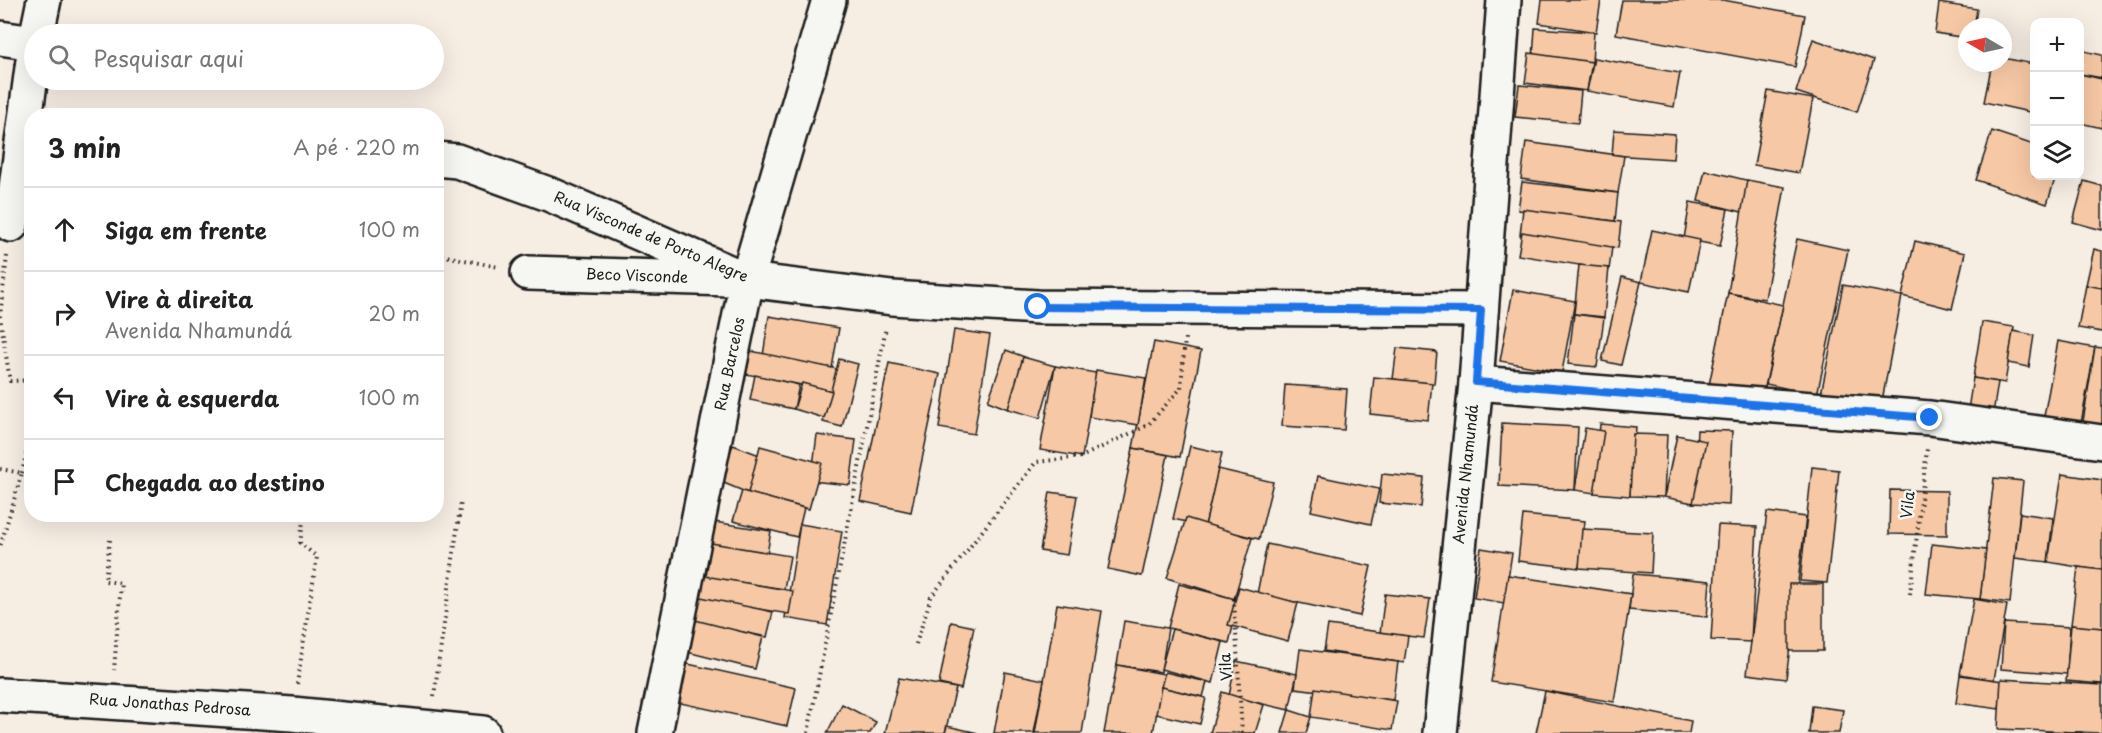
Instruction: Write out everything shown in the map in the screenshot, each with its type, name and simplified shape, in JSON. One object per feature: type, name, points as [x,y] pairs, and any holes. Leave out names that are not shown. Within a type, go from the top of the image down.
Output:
[{"type":"street","points":[[39,24],[44,0]]},
{"type":"street","name":"Rua Barcelos","points":[[655,733],[747,279],[828,0]]},
{"type":"street","name":"Avenida Nhamundá","points":[[1440,733],[1476,382],[1504,0]]},
{"type":"street","points":[[0,38],[24,42]]},
{"type":"street","points":[[27,108],[29,90]]},
{"type":"street","points":[[11,225],[24,128]]},
{"type":"street","name":"Rua Visconde de Porto Alegre","points":[[444,160],[457,161],[551,195],[747,279],[892,298],[1038,307],[1481,310]]},
{"type":"street","name":"Beco Visconde","points":[[528,273],[747,279]]},
{"type":"street","points":[[1476,382],[1930,418],[2102,441]]},
{"type":"street","name":"Rua Jonathas Pedrosa","points":[[0,695],[292,714],[483,733]]},
{"type":"path","points":[[11,225],[0,316],[10,381],[24,380]]},
{"type":"path","points":[[444,257],[528,273]]},
{"type":"path","points":[[808,733],[892,298]]},
{"type":"path","points":[[916,644],[931,597],[1036,462],[1081,457],[1148,425],[1181,388],[1188,307]]},
{"type":"path","name":"Vila","points":[[1910,594],[1930,418]]},
{"type":"path","points":[[0,547],[24,464]]},
{"type":"path","points":[[0,469],[22,473]]},
{"type":"path","points":[[430,728],[461,501]]},
{"type":"path","points":[[292,714],[317,557],[300,543],[303,522]]},
{"type":"path","points":[[110,540],[105,581],[121,583],[111,701]]},
{"type":"path","name":"Vila","points":[[1234,599],[1242,733]]},
{"type":"building","points":[[1542,0],[1601,0],[1596,32],[1539,23]]},
{"type":"building","points":[[1622,0],[1723,0],[1805,15],[1795,67],[1616,34]]},
{"type":"building","points":[[1939,3],[1977,9],[1976,18],[1958,18],[1958,37],[1935,33]]},
{"type":"building","points":[[1535,28],[1594,32],[1592,62],[1533,58]]},
{"type":"building","points":[[1813,39],[1874,60],[1857,112],[1796,92]]},
{"type":"building","points":[[2084,51],[2102,55],[2102,78],[2084,75]]},
{"type":"building","points":[[1529,53],[1592,62],[1587,91],[1525,83]]},
{"type":"building","points":[[1594,58],[1680,73],[1674,107],[1587,91]]},
{"type":"building","points":[[2012,60],[2030,63],[2030,112],[1984,102],[1990,72],[2012,72]]},
{"type":"building","points":[[2084,75],[2102,79],[2102,128],[2084,124]]},
{"type":"building","points":[[1519,85],[1581,91],[1578,123],[1515,117]]},
{"type":"building","points":[[1768,91],[1813,99],[1799,173],[1754,165]]},
{"type":"building","points":[[1614,130],[1675,134],[1673,159],[1612,155]]},
{"type":"building","points":[[1992,131],[2030,144],[2030,180],[2055,180],[2047,204],[1976,180]]},
{"type":"building","points":[[1526,142],[1624,156],[1618,193],[1521,179]]},
{"type":"building","points":[[1705,170],[1750,181],[1742,212],[1698,201]]},
{"type":"building","points":[[1747,180],[1785,187],[1765,299],[1728,293]]},
{"type":"building","points":[[2084,181],[2102,186],[2102,230],[2073,222]]},
{"type":"building","points":[[1522,182],[1618,193],[1615,221],[1518,210]]},
{"type":"building","points":[[1690,202],[1728,209],[1720,246],[1684,239]]},
{"type":"building","points":[[1523,209],[1621,222],[1618,248],[1520,235]]},
{"type":"building","points":[[1652,230],[1700,240],[1689,292],[1641,282]]},
{"type":"building","points":[[1522,232],[1612,247],[1609,270],[1518,255]]},
{"type":"building","points":[[1797,239],[1848,250],[1817,395],[1766,384]]},
{"type":"building","points":[[1915,241],[1965,253],[1952,309],[1902,296]]},
{"type":"building","points":[[2094,249],[2102,251],[2102,289],[2086,285]]},
{"type":"building","points":[[1579,265],[1609,268],[1604,317],[1574,314]]},
{"type":"building","points":[[1622,277],[1641,282],[1621,365],[1602,361]]},
{"type":"building","points":[[1843,285],[1902,296],[1881,406],[1821,394]]},
{"type":"building","points":[[2086,285],[2102,288],[2102,332],[2078,328]]},
{"type":"building","points":[[1513,290],[1575,301],[1562,372],[1500,361]]},
{"type":"building","points":[[1728,293],[1783,305],[1763,396],[1709,385]]},
{"type":"building","points":[[1574,314],[1604,318],[1597,367],[1568,364]]},
{"type":"building","points":[[769,316],[839,328],[832,368],[763,356]]},
{"type":"building","points":[[1982,322],[2014,327],[2005,383],[1973,378]]},
{"type":"building","points":[[954,330],[990,335],[974,434],[939,428]]},
{"type":"building","points":[[2013,331],[2034,335],[2029,367],[2008,363]]},
{"type":"building","points":[[2058,341],[2095,348],[2079,434],[2042,427]]},
{"type":"building","points":[[1154,342],[1201,351],[1180,457],[1133,448]]},
{"type":"building","points":[[2095,347],[2102,348],[2102,437],[2081,434]]},
{"type":"building","points":[[1397,348],[1437,352],[1434,384],[1393,379]]},
{"type":"building","points":[[1006,350],[1027,358],[1008,409],[988,401]]},
{"type":"building","points":[[751,351],[837,369],[832,391],[746,374]]},
{"type":"building","points":[[1023,357],[1055,366],[1040,418],[1008,409]]},
{"type":"building","points":[[839,359],[858,364],[842,427],[823,422]]},
{"type":"building","points":[[889,363],[940,374],[911,512],[860,501]]},
{"type":"building","points":[[1055,366],[1096,373],[1082,457],[1040,450]]},
{"type":"building","points":[[1096,370],[1146,378],[1138,425],[1089,417]]},
{"type":"building","points":[[755,375],[799,385],[794,409],[750,400]]},
{"type":"building","points":[[1374,377],[1432,383],[1428,420],[1370,414]]},
{"type":"building","points":[[1973,378],[1998,382],[1992,420],[1967,416]]},
{"type":"building","points":[[802,383],[832,391],[824,418],[794,409]]},
{"type":"building","points":[[1285,385],[1347,389],[1344,430],[1282,426]]},
{"type":"building","points":[[1502,423],[1578,427],[1575,490],[1499,486]]},
{"type":"building","points":[[1600,424],[1636,427],[1630,496],[1594,493]]},
{"type":"building","points":[[1585,428],[1604,431],[1594,493],[1575,490]]},
{"type":"building","points":[[1697,430],[1732,431],[1729,505],[1693,503]]},
{"type":"building","points":[[1633,434],[1667,435],[1664,497],[1630,496]]},
{"type":"building","points":[[817,435],[856,440],[850,485],[811,481]]},
{"type":"building","points":[[1677,435],[1706,441],[1693,503],[1664,497]]},
{"type":"building","points":[[733,445],[762,456],[748,493],[719,481]]},
{"type":"building","points":[[760,446],[822,463],[809,509],[748,493]]},
{"type":"building","points":[[1190,446],[1222,453],[1205,526],[1173,519]]},
{"type":"building","points":[[1133,448],[1168,455],[1142,576],[1108,569]]},
{"type":"building","points":[[1812,467],[1839,470],[1827,583],[1800,581]]},
{"type":"building","points":[[1218,469],[1273,482],[1259,539],[1205,526]]},
{"type":"building","points":[[1382,474],[1424,478],[1421,507],[1379,503]]},
{"type":"building","points":[[2062,474],[2102,480],[2102,571],[2048,562]]},
{"type":"building","points":[[1318,476],[1379,489],[1371,524],[1311,511]]},
{"type":"building","points":[[1994,478],[2023,481],[2010,603],[1980,599]]},
{"type":"building","points":[[1890,490],[1947,491],[1947,535],[1889,534]]},
{"type":"building","points":[[742,491],[804,508],[797,537],[733,521]]},
{"type":"building","points":[[1050,492],[1077,496],[1067,555],[1040,551]]},
{"type":"building","points":[[1767,512],[1806,517],[1786,679],[1747,674]]},
{"type":"building","points":[[2020,513],[2053,518],[2048,562],[2015,558]]},
{"type":"building","points":[[1523,515],[1585,521],[1579,568],[1518,561]]},
{"type":"building","points":[[1186,518],[1252,538],[1234,599],[1167,578]]},
{"type":"building","points":[[708,521],[771,531],[767,554],[704,544]]},
{"type":"building","points":[[800,524],[842,531],[827,625],[785,618]]},
{"type":"building","points":[[1718,525],[1757,527],[1751,642],[1711,640]]},
{"type":"building","points":[[1582,529],[1653,533],[1651,573],[1579,568]]},
{"type":"building","points":[[711,543],[790,556],[784,589],[706,577]]},
{"type":"building","points":[[1267,544],[1371,566],[1360,616],[1257,594]]},
{"type":"building","points":[[1932,544],[1986,550],[1980,599],[1926,594]]},
{"type":"building","points":[[1481,548],[1512,553],[1504,603],[1474,598]]},
{"type":"building","points":[[2078,567],[2102,570],[2102,629],[2071,625]]},
{"type":"building","points":[[1633,574],[1710,581],[1707,617],[1629,610]]},
{"type":"building","points":[[699,575],[793,591],[789,614],[696,599]]},
{"type":"building","points":[[1508,575],[1631,594],[1614,702],[1491,682]]},
{"type":"building","points":[[1179,584],[1239,600],[1229,643],[1168,628]]},
{"type":"building","points":[[1789,584],[1823,584],[1823,651],[1789,651]]},
{"type":"building","points":[[1239,587],[1298,603],[1288,641],[1228,625]]},
{"type":"building","points":[[1385,594],[1430,599],[1424,638],[1380,633]]},
{"type":"building","points":[[691,595],[773,612],[767,637],[685,620]]},
{"type":"building","points":[[1974,599],[2007,605],[1994,680],[1960,674]]},
{"type":"building","points":[[1057,604],[1102,611],[1082,733],[1035,733]]},
{"type":"building","points":[[695,620],[763,637],[755,669],[687,652]]},
{"type":"building","points":[[1124,621],[1168,628],[1161,672],[1117,665]]},
{"type":"building","points":[[951,622],[974,627],[961,689],[939,684]]},
{"type":"building","points":[[2004,623],[2070,627],[2067,674],[2001,669]]},
{"type":"building","points":[[1328,625],[1408,636],[1404,663],[1324,651]]},
{"type":"building","points":[[2071,625],[2102,628],[2102,684],[2066,681]]},
{"type":"building","points":[[1172,629],[1223,642],[1213,683],[1161,669]]},
{"type":"building","points":[[1300,649],[1398,662],[1393,700],[1295,688]]},
{"type":"building","points":[[1236,661],[1297,674],[1289,710],[1229,696]]},
{"type":"building","points":[[679,662],[796,688],[787,726],[671,701]]},
{"type":"building","points":[[1117,665],[1164,674],[1153,733],[1104,733]]},
{"type":"building","points":[[1005,672],[1044,680],[1034,733],[994,733]]},
{"type":"building","points":[[1165,672],[1207,682],[1203,697],[1161,687]]},
{"type":"building","points":[[1960,675],[2003,681],[1999,709],[1956,703]]},
{"type":"building","points":[[899,678],[956,688],[945,733],[885,733]]},
{"type":"building","points":[[2001,679],[2102,685],[2102,733],[1998,729]]},
{"type":"building","points":[[1161,687],[1206,698],[1200,724],[1156,714]]},
{"type":"building","points":[[1315,688],[1397,701],[1392,730],[1311,717]]},
{"type":"building","points":[[1545,691],[1691,721],[1689,733],[1536,733]]},
{"type":"building","points":[[1222,692],[1264,705],[1255,733],[1210,733]]},
{"type":"building","points":[[842,704],[876,722],[870,733],[827,733]]},
{"type":"building","points":[[1812,706],[1843,710],[1839,733],[1809,733]]},
{"type":"building","points":[[1289,710],[1311,717],[1306,733],[1282,733]]},
{"type":"building","points":[[947,726],[978,733],[945,733]]},
{"type":"building","points":[[2082,732],[2082,733],[2046,733]]},
{"type":"route","points":[[1038,307],[1481,310],[1476,382],[1930,418]]}]
